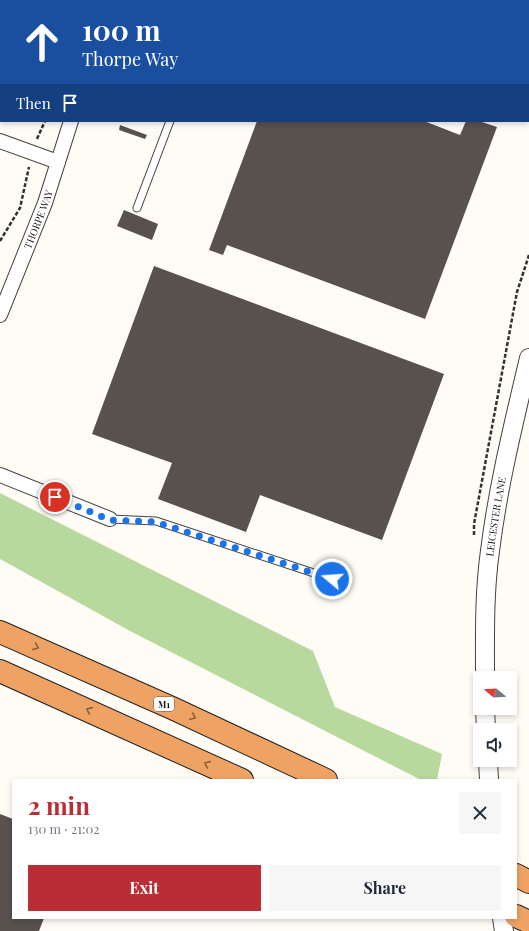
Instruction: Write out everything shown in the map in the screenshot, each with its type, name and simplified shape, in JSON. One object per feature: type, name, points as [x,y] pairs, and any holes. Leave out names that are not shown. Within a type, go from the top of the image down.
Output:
[{"type":"highway","name":"M1","points":[[0,632],[172,708],[324,779]]},
{"type":"highway","points":[[0,671],[240,779]]},
{"type":"highway","points":[[517,876],[529,882]]},
{"type":"highway","points":[[517,916],[529,922]]},
{"type":"street","name":"THORPE WAY","points":[[0,315],[45,203],[71,122]]},
{"type":"street","points":[[0,141],[58,162]]},
{"type":"street","name":"LEICESTER LANE","points":[[485,671],[485,618],[490,551],[502,474],[529,358]]},
{"type":"street","points":[[0,475],[110,520]]},
{"type":"street","points":[[488,767],[489,779]]},
{"type":"street","points":[[502,919],[504,931]]},
{"type":"lane","points":[[137,208],[170,122]]},
{"type":"lane","points":[[110,520],[156,522],[332,579]]},
{"type":"path","points":[[0,241],[20,208]]},
{"type":"green space","points":[[0,493],[313,651],[335,707],[442,754],[437,779],[419,779],[130,631],[0,559]]},
{"type":"building","points":[[257,122],[427,122],[460,135],[466,122],[482,122],[497,127],[425,319],[227,245],[223,255],[209,250]]},
{"type":"building","points":[[120,125],[147,135],[145,139],[119,130]]},
{"type":"building","points":[[124,210],[158,224],[152,240],[117,226]]},
{"type":"building","points":[[154,266],[444,374],[382,540],[260,495],[246,532],[158,499],[172,463],[92,434]]},
{"type":"building","points":[[0,814],[12,819],[12,919],[44,919],[39,931],[0,931]]},
{"type":"route","points":[[55,497],[110,520],[156,522],[332,579]]}]
